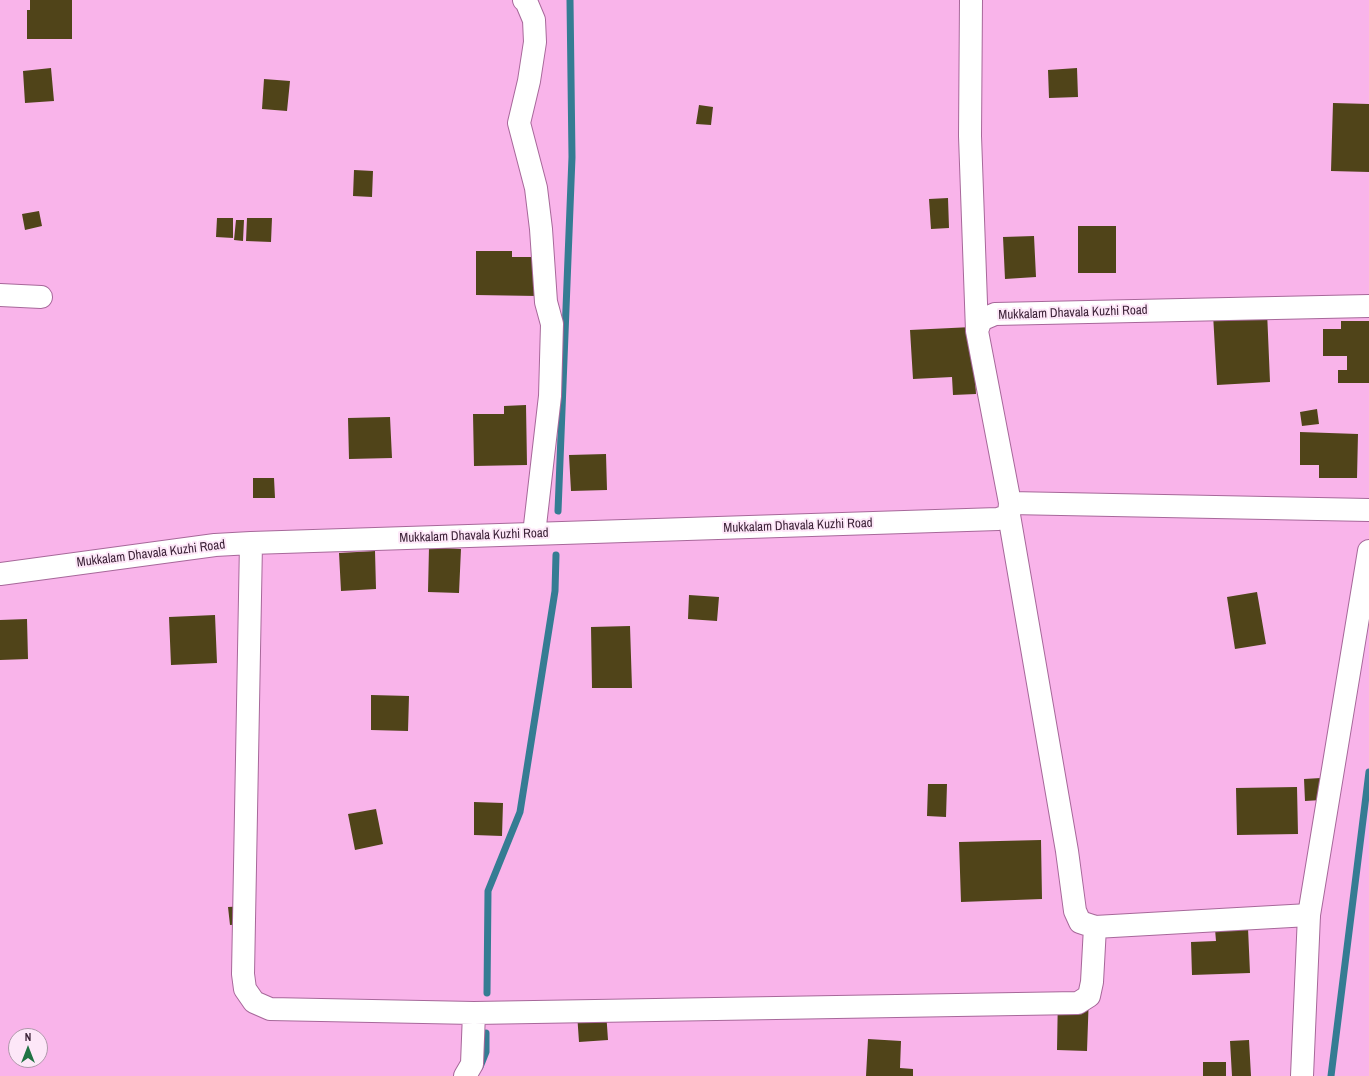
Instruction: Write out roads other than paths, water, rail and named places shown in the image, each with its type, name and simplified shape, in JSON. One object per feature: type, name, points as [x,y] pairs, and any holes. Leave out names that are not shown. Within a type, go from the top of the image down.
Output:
[{"type":"street","points":[[524,0],[534,20],[535,42],[529,81],[519,123],[536,188],[541,229],[546,302],[552,324],[550,396],[534,534]]},
{"type":"street","points":[[970,0],[970,136],[977,331],[1010,509],[1067,851],[1075,911],[1080,922],[1095,927],[1309,915]]},
{"type":"street","points":[[0,295],[41,297]]},
{"type":"street","name":"Mukkalam Dhavala Kuzhi Road","points":[[977,331],[981,320],[995,314],[1369,306]]},
{"type":"street","name":"Mukkalam Dhavala Kuzhi Road","points":[[0,574],[215,545],[251,543],[998,519],[1010,509],[1369,510]]},
{"type":"street","points":[[251,543],[243,974],[245,989],[254,1002],[270,1009],[474,1013],[1078,1003],[1089,996],[1092,982],[1095,927]]},
{"type":"street","points":[[1302,1076],[1309,915],[1369,551]]},
{"type":"street","points":[[465,1076],[472,1064],[474,1013]]},
{"type":"waterway","points":[[558,511],[572,157],[570,0]]},
{"type":"waterway","points":[[487,993],[488,891],[520,812],[555,591],[556,555]]},
{"type":"waterway","points":[[1331,1076],[1369,772]]},
{"type":"waterway","points":[[480,1067],[486,1052],[486,1033]]}]
